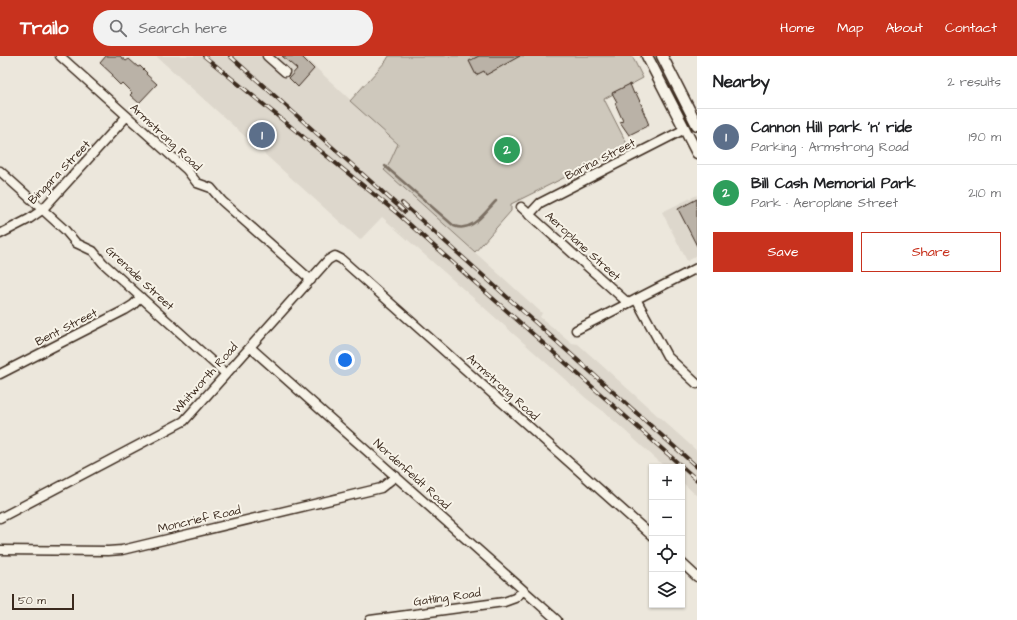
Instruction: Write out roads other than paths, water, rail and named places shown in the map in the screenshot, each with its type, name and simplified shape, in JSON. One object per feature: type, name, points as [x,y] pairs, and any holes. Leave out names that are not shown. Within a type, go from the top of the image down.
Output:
[{"type":"main road","points":[[647,56],[697,153]]},
{"type":"main road","points":[[662,56],[697,125]]},
{"type":"street","name":"Armstrong Road","points":[[60,56],[188,170],[197,183],[214,190],[222,201],[311,280]]},
{"type":"street","points":[[267,56],[285,72]]},
{"type":"street","name":"Bingara Street","points":[[0,234],[29,219],[42,210],[127,116]]},
{"type":"street","name":"Barina Street","points":[[529,215],[540,203],[685,130]]},
{"type":"street","name":"Grenade Street","points":[[0,171],[65,230],[76,243],[93,251],[103,263],[226,374]]},
{"type":"street","name":"Aeroplane Street","points":[[521,207],[632,301],[667,356],[697,384]]},
{"type":"street","name":"Whitworth Road","points":[[0,518],[180,423],[330,258],[334,256],[338,257]]},
{"type":"street","name":"Armstrong Road","points":[[338,257],[649,533]]},
{"type":"street","points":[[576,330],[697,268]]},
{"type":"street","name":"Bent Street","points":[[0,374],[125,310],[141,297]]},
{"type":"street","name":"Nordenfeldt Road","points":[[250,347],[557,620]]},
{"type":"street","name":"Moncrief Road","points":[[0,550],[122,550],[381,488],[396,476]]},
{"type":"street","points":[[685,567],[697,577]]},
{"type":"street","name":"Gatling Road","points":[[370,620],[504,602],[515,598],[523,591]]},
{"type":"waterway","points":[[385,166],[454,226],[466,227],[472,224],[477,221],[496,201]]},
{"type":"railway","points":[[204,56],[398,214],[697,480]]},
{"type":"railway","points":[[230,56],[405,212]]},
{"type":"railway","points":[[402,203],[697,467]]},
{"type":"place","name":"Cannon Hill park 'n' ride","points":[[262,135]]},
{"type":"place","name":"Bill Cash Memorial Park","points":[[507,150]]}]
